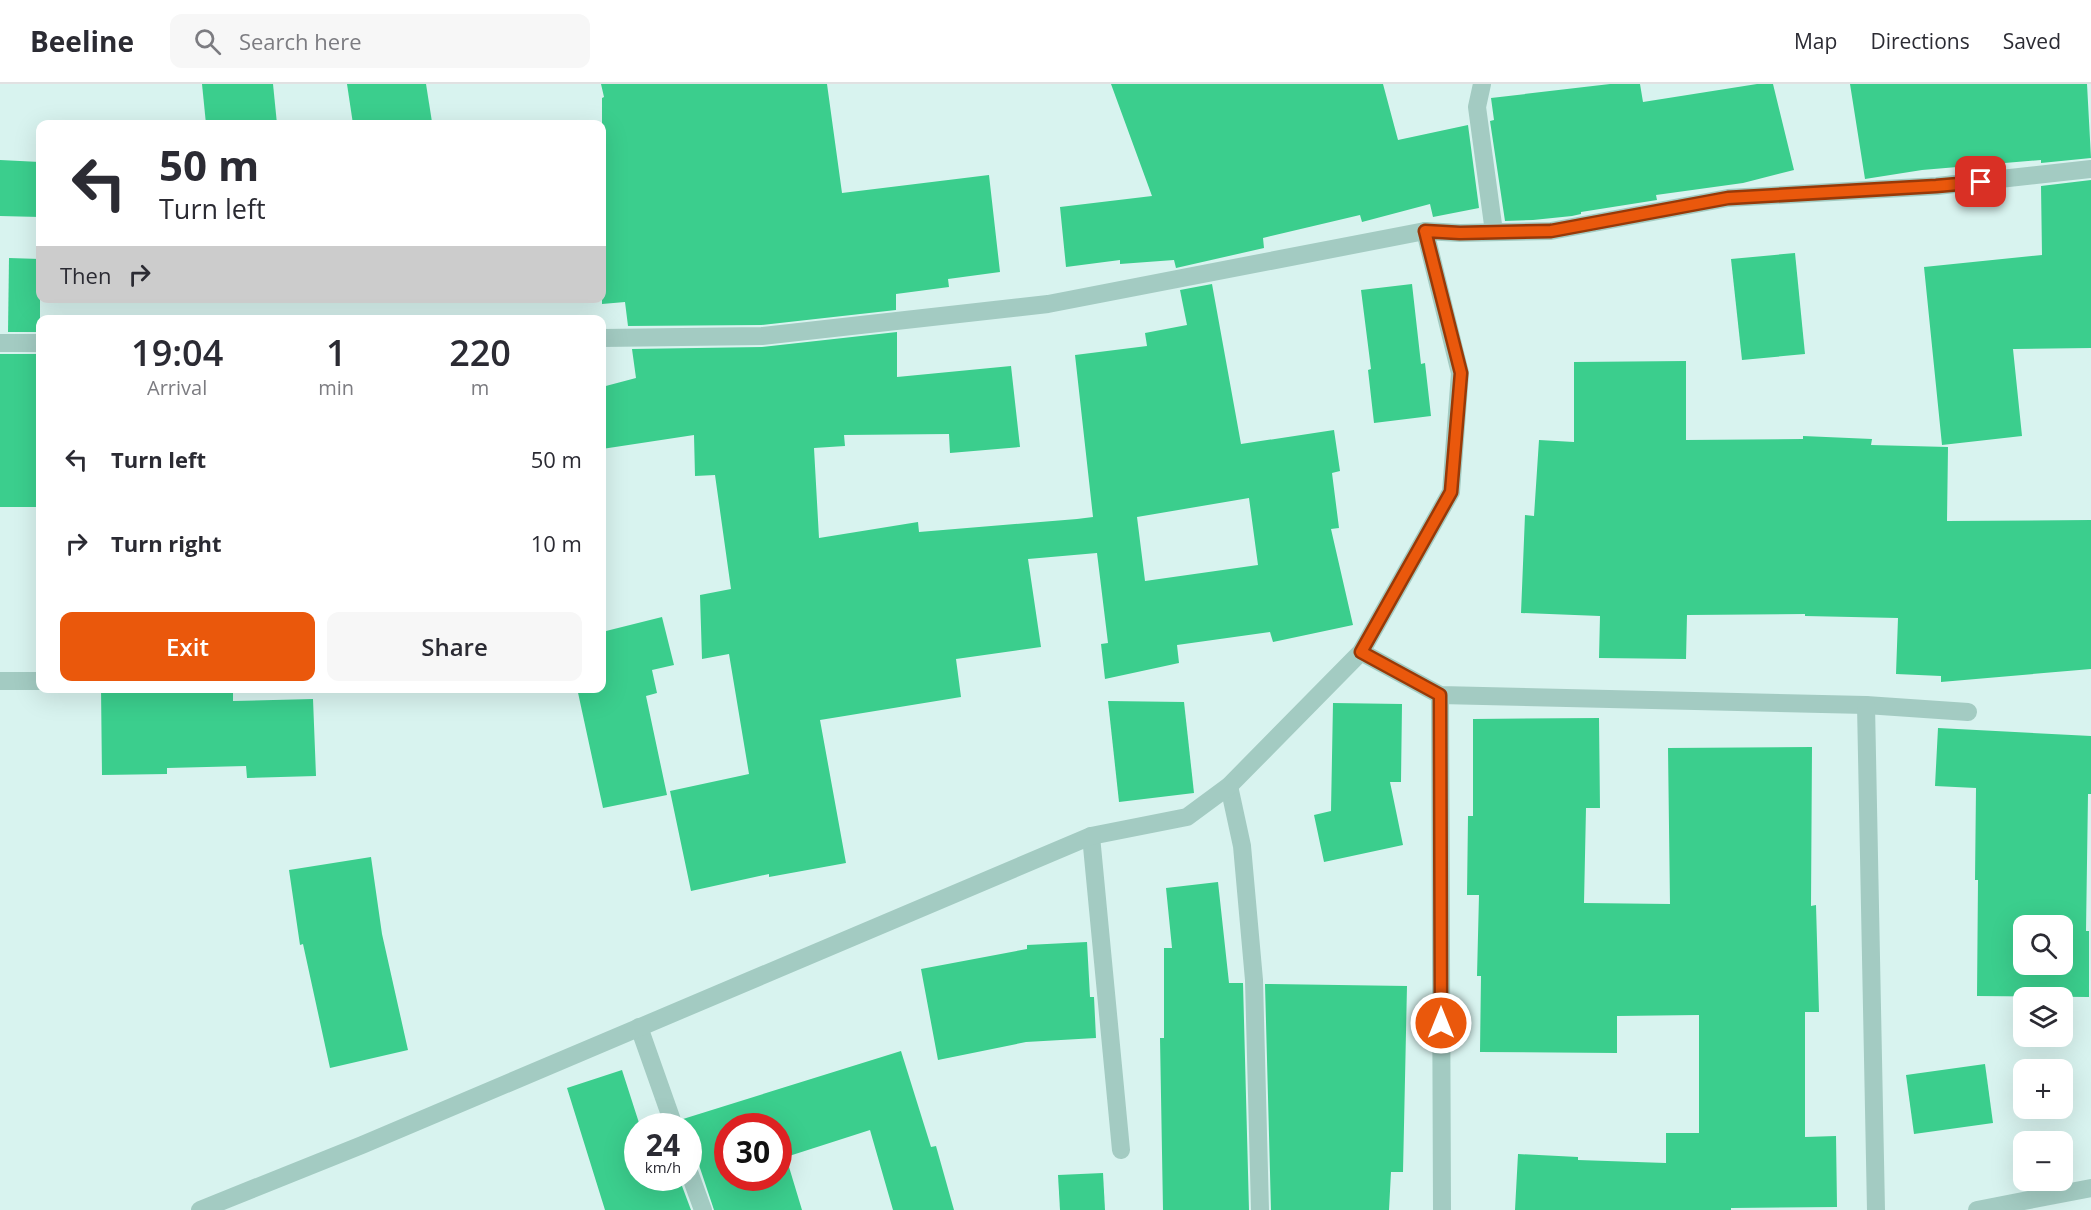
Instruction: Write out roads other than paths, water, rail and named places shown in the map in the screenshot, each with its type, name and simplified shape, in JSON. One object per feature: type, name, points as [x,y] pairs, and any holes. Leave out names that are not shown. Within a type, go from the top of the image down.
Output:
[{"type":"street","points":[[1482,84],[1478,106],[1494,232]]},
{"type":"street","points":[[606,338],[762,336],[1048,304],[1425,231],[1551,231],[1728,198],[1936,186],[2091,170]]},
{"type":"street","points":[[200,1210],[362,1145],[1090,836],[1187,817],[1229,786],[1361,652],[1451,492],[1461,373],[1425,231]]},
{"type":"street","points":[[0,343],[36,343]]},
{"type":"street","points":[[1361,652],[1440,695],[1866,705],[1968,712]]},
{"type":"street","points":[[0,681],[36,681]]},
{"type":"street","points":[[1440,695],[1442,1210]]},
{"type":"street","points":[[1866,705],[1876,1210]]},
{"type":"street","points":[[1229,786],[1242,846],[1254,980],[1260,1210]]},
{"type":"street","points":[[1090,836],[1121,1150]]},
{"type":"street","points":[[639,1027],[669,1113]]},
{"type":"street","points":[[1977,1210],[2091,1188]]},
{"type":"street","points":[[696,1191],[703,1210]]}]
